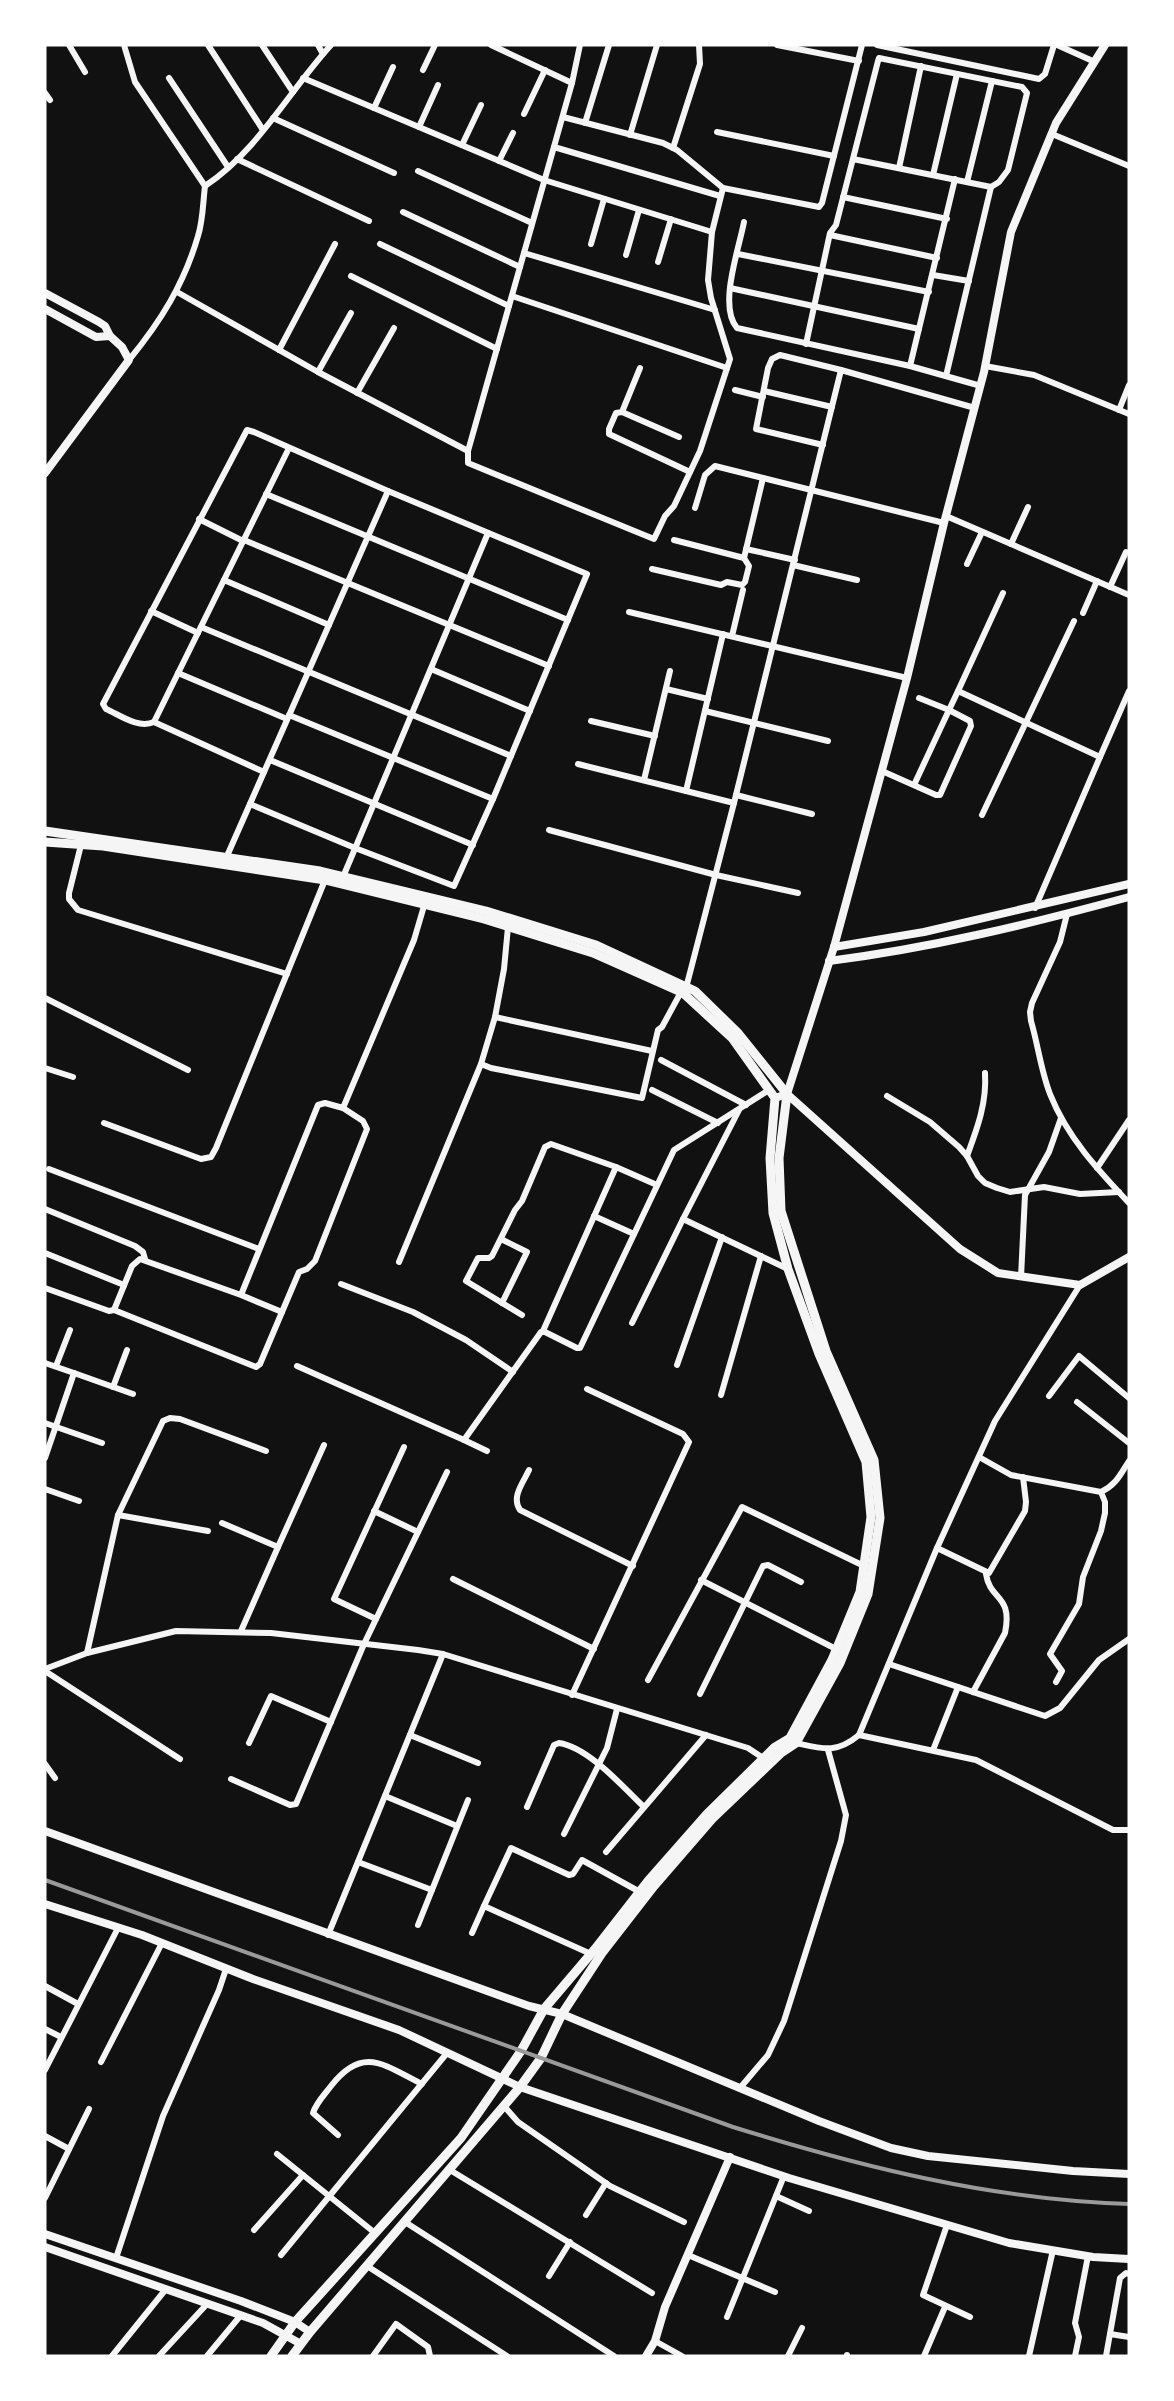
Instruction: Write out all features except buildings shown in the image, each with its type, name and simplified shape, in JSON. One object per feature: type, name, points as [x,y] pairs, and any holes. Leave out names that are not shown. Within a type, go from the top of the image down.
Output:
[{"type":"main road","points":[[45,831],[227,856],[321,877],[593,952],[684,991],[695,991],[738,1033],[787,1094],[779,1158],[781,1211],[826,1352],[874,1460],[880,1518],[868,1594],[840,1663],[796,1743],[767,1761],[706,1814],[544,2009],[461,2138],[295,2322],[271,2356]]},
{"type":"main road","points":[[45,842],[321,877],[343,877],[486,911],[596,945],[684,991],[732,1038],[772,1094],[770,1158],[773,1213],[789,1269],[819,1354],[866,1462],[871,1517],[860,1592],[836,1649],[790,1737],[712,1819],[654,1886],[602,1953],[562,2014],[541,2058],[520,2086],[292,2356]]},
{"type":"street","points":[[69,45],[86,72]]},
{"type":"street","points":[[45,473],[153,331],[177,292],[199,235],[205,186],[135,82],[128,52],[124,45]]},
{"type":"street","points":[[208,45],[263,129]]},
{"type":"street","points":[[262,45],[293,92]]},
{"type":"street","points":[[318,45],[323,54]]},
{"type":"street","points":[[205,186],[237,159],[331,45]]},
{"type":"street","points":[[423,70],[435,45]]},
{"type":"street","points":[[491,45],[572,82]]},
{"type":"street","points":[[580,45],[563,117],[468,451],[468,463],[654,539],[664,516],[674,506],[700,451],[730,359],[708,280],[712,232],[723,188]]},
{"type":"street","points":[[585,123],[609,45]]},
{"type":"street","points":[[630,135],[657,45]]},
{"type":"street","points":[[673,148],[700,64],[699,45]]},
{"type":"street","points":[[777,45],[859,61]]},
{"type":"street","points":[[563,117],[673,148],[709,174],[723,188],[819,207],[822,203],[862,45]]},
{"type":"street","points":[[877,45],[1039,79],[1045,74],[1055,45],[1070,48],[1095,62]]},
{"type":"street","points":[[787,1094],[834,947],[907,678],[945,520],[981,386],[1011,232],[1056,123],[1105,45]]},
{"type":"street","points":[[806,344],[830,235],[836,225],[879,58],[1022,87],[1027,93],[1008,170],[999,182],[991,187],[853,159]]},
{"type":"street","points":[[899,168],[921,66]]},
{"type":"street","points":[[374,108],[393,67]]},
{"type":"street","points":[[524,114],[544,70]]},
{"type":"street","points":[[933,175],[957,74]]},
{"type":"street","points":[[170,78],[228,167]]},
{"type":"street","points":[[303,78],[544,180],[712,232]]},
{"type":"street","points":[[967,182],[992,81]]},
{"type":"street","points":[[419,128],[438,85]]},
{"type":"street","points":[[45,93],[50,100]]},
{"type":"street","points":[[462,145],[482,105]]},
{"type":"street","points":[[273,118],[394,173]]},
{"type":"street","points":[[717,132],[834,156]]},
{"type":"street","points":[[499,161],[513,133]]},
{"type":"street","points":[[1052,135],[1129,166]]},
{"type":"street","points":[[554,147],[720,196]]},
{"type":"street","points":[[237,159],[369,221]]},
{"type":"street","points":[[418,171],[532,223]]},
{"type":"street","points":[[910,366],[955,179]]},
{"type":"street","points":[[946,376],[991,187]]},
{"type":"street","points":[[843,197],[946,219]]},
{"type":"street","points":[[591,244],[604,199]]},
{"type":"street","points":[[626,255],[639,210]]},
{"type":"street","points":[[403,212],[520,267]]},
{"type":"street","points":[[658,262],[670,219]]},
{"type":"street","points":[[744,222],[730,288],[729,314],[737,328],[910,366],[981,386]]},
{"type":"street","points":[[830,235],[937,258]]},
{"type":"street","points":[[279,350],[335,244]]},
{"type":"street","points":[[380,244],[509,306]]},
{"type":"street","points":[[524,253],[715,310]]},
{"type":"street","points":[[738,254],[929,292]]},
{"type":"street","points":[[933,275],[969,281]]},
{"type":"street","points":[[351,276],[497,349]]},
{"type":"street","points":[[730,288],[920,329]]},
{"type":"street","points":[[177,292],[318,372],[468,451]]},
{"type":"street","points":[[45,293],[105,326],[110,336],[123,347],[129,360]]},
{"type":"street","points":[[512,296],[727,368]]},
{"type":"street","points":[[45,309],[96,337],[110,336]]},
{"type":"street","points":[[318,372],[351,313]]},
{"type":"street","points":[[357,393],[394,328]]},
{"type":"street","points":[[823,445],[756,429],[768,368],[776,355],[841,370],[975,408]]},
{"type":"street","points":[[985,366],[1034,375],[1129,414]]},
{"type":"street","points":[[622,411],[640,368]]},
{"type":"street","points":[[481,1064],[491,1068],[640,1098],[644,1095],[658,1030],[684,991],[716,875],[841,370]]},
{"type":"street","points":[[1119,410],[1129,385]]},
{"type":"street","points":[[735,390],[832,407]]},
{"type":"street","points":[[679,437],[622,411],[616,413],[609,429],[611,436],[690,472]]},
{"type":"street","points":[[250,804],[454,886],[587,574],[247,430],[103,704],[106,709],[146,726],[154,722],[289,448]]},
{"type":"street","points":[[695,508],[705,475],[715,466],[720,466],[812,490],[945,520],[982,532],[1129,595]]},
{"type":"street","points":[[744,558],[763,478]]},
{"type":"street","points":[[227,856],[388,491]]},
{"type":"street","points":[[266,494],[568,620]]},
{"type":"street","points":[[1011,544],[1028,507]]},
{"type":"street","points":[[199,519],[243,541],[549,666]]},
{"type":"street","points":[[968,564],[982,532]]},
{"type":"street","points":[[343,877],[488,533]]},
{"type":"street","points":[[652,569],[721,585],[727,582],[742,585],[745,582],[749,566],[744,558],[674,540]]},
{"type":"street","points":[[747,549],[857,580]]},
{"type":"street","points":[[1110,587],[1126,552]]},
{"type":"street","points":[[224,580],[329,625]]},
{"type":"street","points":[[1083,613],[1097,581]]},
{"type":"street","points":[[732,636],[743,590]]},
{"type":"street","points":[[914,785],[1003,593]]},
{"type":"street","points":[[151,611],[511,756]]},
{"type":"street","points":[[629,612],[907,678]]},
{"type":"street","points":[[982,815],[1074,621]]},
{"type":"street","points":[[686,791],[723,634]]},
{"type":"street","points":[[431,669],[530,711]]},
{"type":"street","points":[[644,780],[670,671]]},
{"type":"street","points":[[178,673],[493,799]]},
{"type":"street","points":[[666,689],[708,699]]},
{"type":"street","points":[[958,691],[1100,757]]},
{"type":"street","points":[[1035,908],[1129,691]]},
{"type":"street","points":[[882,771],[940,795],[971,726],[970,721],[919,698]]},
{"type":"street","points":[[705,711],[828,741]]},
{"type":"street","points":[[591,721],[655,736]]},
{"type":"street","points":[[154,722],[264,772]]},
{"type":"street","points":[[270,760],[473,845]]},
{"type":"street","points":[[578,764],[734,803]]},
{"type":"street","points":[[736,795],[812,814]]},
{"type":"street","points":[[549,830],[716,875],[798,893]]},
{"type":"street","points":[[81,845],[69,893],[69,899],[78,910],[287,974]]},
{"type":"street","points":[[104,1123],[201,1159],[211,1157],[287,974],[321,877]]},
{"type":"street","points":[[834,947],[924,932],[1035,908],[1129,884]]},
{"type":"street","points":[[829,962],[942,943],[1129,897]]},
{"type":"street","points":[[343,1108],[414,940],[424,906]]},
{"type":"street","points":[[1067,914],[1060,942],[1030,1012],[1049,1091],[1061,1118],[1078,1145],[1129,1203]]},
{"type":"street","points":[[399,1262],[481,1064],[495,1017],[504,969],[508,927]]},
{"type":"street","points":[[45,998],[188,1070]]},
{"type":"street","points":[[495,1017],[652,1051]]},
{"type":"street","points":[[661,1060],[746,1105]]},
{"type":"street","points":[[45,1068],[72,1077]]},
{"type":"street","points":[[967,1156],[982,1112],[985,1073]]},
{"type":"street","points":[[652,1090],[717,1123]]},
{"type":"street","points":[[543,1331],[580,1348],[674,1150],[746,1105],[772,1094],[787,1094],[960,1249],[998,1274],[1080,1285]]},
{"type":"street","points":[[887,1096],[930,1122],[967,1156],[978,1176],[985,1183],[1010,1192],[1044,1187],[1080,1194],[1119,1192]]},
{"type":"street","points":[[45,1288],[114,1311],[256,1367],[260,1364],[299,1272],[307,1269],[315,1261],[367,1129],[363,1121],[343,1108],[325,1103],[318,1105],[241,1295]]},
{"type":"street","points":[[632,1323],[740,1109]]},
{"type":"street","points":[[1021,1277],[1023,1203],[1027,1190],[1049,1152],[1061,1118]]},
{"type":"street","points":[[1097,1168],[1129,1120]]},
{"type":"street","points":[[522,1315],[466,1281],[480,1256],[489,1258],[492,1256],[515,1210],[522,1202],[547,1145],[552,1144],[616,1167],[657,1185]]},
{"type":"street","points":[[464,1440],[543,1331],[616,1167]]},
{"type":"street","points":[[49,1169],[259,1249]]},
{"type":"street","points":[[45,1209],[140,1248],[145,1259]]},
{"type":"street","points":[[594,1215],[634,1234]]},
{"type":"street","points":[[683,1219],[789,1269]]},
{"type":"street","points":[[677,1365],[722,1237]]},
{"type":"street","points":[[501,1239],[527,1252],[502,1304]]},
{"type":"street","points":[[45,1253],[124,1285]]},
{"type":"street","points":[[721,1395],[761,1256]]},
{"type":"street","points":[[796,1743],[828,1750],[846,1746],[859,1735],[937,1548],[995,1421],[1080,1285],[1129,1257]]},
{"type":"street","points":[[114,1311],[135,1262],[145,1259],[282,1312]]},
{"type":"street","points":[[341,1284],[413,1312],[466,1340],[513,1372]]},
{"type":"street","points":[[56,1366],[70,1330]]},
{"type":"street","points":[[113,1387],[127,1350]]},
{"type":"street","points":[[1049,1396],[1079,1356],[1129,1398]]},
{"type":"street","points":[[45,1363],[133,1394]]},
{"type":"street","points":[[297,1366],[487,1451]]},
{"type":"street","points":[[45,1458],[74,1373]]},
{"type":"street","points":[[572,1695],[689,1442],[683,1434],[587,1389]]},
{"type":"street","points":[[1077,1402],[1129,1443]]},
{"type":"street","points":[[87,1653],[118,1515],[162,1421],[170,1418],[180,1419],[266,1451]]},
{"type":"street","points":[[45,1423],[102,1443]]},
{"type":"street","points":[[241,1631],[324,1445]]},
{"type":"street","points":[[376,1619],[334,1599],[404,1447]]},
{"type":"street","points":[[979,1457],[999,1470],[1023,1477],[1101,1492],[1111,1487],[1119,1479],[1129,1461]]},
{"type":"street","points":[[529,1470],[516,1496],[516,1503],[520,1510],[633,1566]]},
{"type":"street","points":[[231,1779],[294,1806],[299,1799],[364,1644],[447,1472]]},
{"type":"street","points":[[986,1574],[992,1570],[1025,1511],[1023,1477]]},
{"type":"street","points":[[45,1489],[79,1501]]},
{"type":"street","points":[[1056,1682],[1062,1671],[1050,1654],[1079,1604],[1083,1577],[1105,1513],[1105,1502],[1101,1492]]},
{"type":"street","points":[[648,1680],[742,1507],[864,1566]]},
{"type":"street","points":[[374,1511],[418,1532]]},
{"type":"street","points":[[118,1515],[208,1532]]},
{"type":"street","points":[[222,1523],[278,1547]]},
{"type":"street","points":[[937,1548],[986,1574],[988,1583],[1002,1598],[1006,1609],[1005,1633],[974,1692]]},
{"type":"street","points":[[700,1694],[764,1565],[801,1582]]},
{"type":"street","points":[[453,1579],[594,1649]]},
{"type":"street","points":[[701,1580],[836,1649]]},
{"type":"street","points":[[45,1670],[87,1653],[176,1631],[271,1633],[364,1644],[443,1654],[748,1748],[767,1761]]},
{"type":"street","points":[[889,1664],[1045,1716],[1060,1708],[1099,1660],[1129,1639]]},
{"type":"street","points":[[328,1935],[443,1654]]},
{"type":"street","points":[[45,1670],[180,1759]]},
{"type":"street","points":[[933,1750],[958,1687]]},
{"type":"street","points":[[249,1743],[271,1696],[331,1722]]},
{"type":"street","points":[[564,1834],[599,1766],[612,1734],[617,1709]]},
{"type":"street","points":[[606,1852],[706,1735]]},
{"type":"street","points":[[859,1735],[976,1760],[1113,1830],[1129,1830]]},
{"type":"street","points":[[410,1736],[478,1762]]},
{"type":"street","points":[[527,1808],[555,1743],[565,1743],[599,1766],[644,1807]]},
{"type":"street","points":[[741,2088],[768,2055],[784,2021],[841,1841],[846,1815],[828,1750]]},
{"type":"street","points":[[45,1764],[55,1778]]},
{"type":"street","points":[[385,1796],[457,1826]]},
{"type":"street","points":[[418,1925],[468,1800]]},
{"type":"street","points":[[45,1831],[328,1935],[529,2006],[562,2014],[891,2148],[928,2156],[1073,2171],[1129,2174]]},
{"type":"street","points":[[472,1933],[511,1848],[569,1875],[573,1874],[582,1860],[640,1892]]},
{"type":"street","points":[[358,1862],[432,1890]]},
{"type":"street","points":[[45,1904],[162,1943],[226,1969],[399,2030],[520,2086],[784,2176],[1009,2243],[1088,2256],[1129,2259]]},
{"type":"street","points":[[484,1906],[591,1954]]},
{"type":"street","points":[[45,2070],[118,1928]]},
{"type":"street","points":[[101,2062],[162,1943]]},
{"type":"street","points":[[116,2258],[163,2116],[219,1990],[226,1969]]},
{"type":"street","points":[[45,1986],[78,2004]]},
{"type":"street","points":[[45,2029],[61,2037]]},
{"type":"street","points":[[281,2255],[447,2053]]},
{"type":"street","points":[[338,2135],[313,2113],[344,2070],[352,2065],[373,2062],[381,2064],[422,2084]]},
{"type":"street","points":[[504,2106],[518,2122],[606,2183],[684,2222]]},
{"type":"street","points":[[45,2198],[88,2109]]},
{"type":"street","points":[[45,2136],[69,2149]]},
{"type":"street","points":[[277,2154],[375,2234]]},
{"type":"street","points":[[646,2356],[655,2341],[665,2307],[730,2157]]},
{"type":"street","points":[[450,2169],[652,2293]]},
{"type":"street","points":[[254,2230],[303,2175]]},
{"type":"street","points":[[727,2317],[784,2176]]},
{"type":"street","points":[[586,2215],[606,2183]]},
{"type":"street","points":[[776,2196],[809,2211]]},
{"type":"street","points":[[405,2222],[614,2356]]},
{"type":"street","points":[[947,2225],[922,2295],[970,2317]]},
{"type":"street","points":[[45,2234],[295,2322],[310,2332]]},
{"type":"street","points":[[549,2276],[570,2242]]},
{"type":"street","points":[[45,2247],[241,2315],[286,2334],[301,2344]]},
{"type":"street","points":[[1029,2356],[1053,2250]]},
{"type":"street","points":[[688,2255],[775,2292]]},
{"type":"street","points":[[1075,2356],[1079,2337],[1075,2323],[1088,2256]]},
{"type":"street","points":[[368,2266],[507,2356]]},
{"type":"street","points":[[1106,2356],[1120,2278],[1126,2273],[1129,2274]]},
{"type":"street","points":[[112,2356],[166,2289]]},
{"type":"street","points":[[159,2356],[207,2304]]},
{"type":"street","points":[[924,2356],[945,2307]]},
{"type":"street","points":[[207,2356],[241,2315]]},
{"type":"street","points":[[373,2356],[396,2324],[430,2349],[430,2356]]},
{"type":"street","points":[[788,2356],[802,2328]]},
{"type":"street","points":[[1110,2334],[1129,2337]]},
{"type":"street","points":[[655,2341],[682,2356]]},
{"type":"railway","points":[[45,1880],[733,2127],[781,2142],[879,2168],[978,2188],[1028,2196],[1129,2204]]}]
